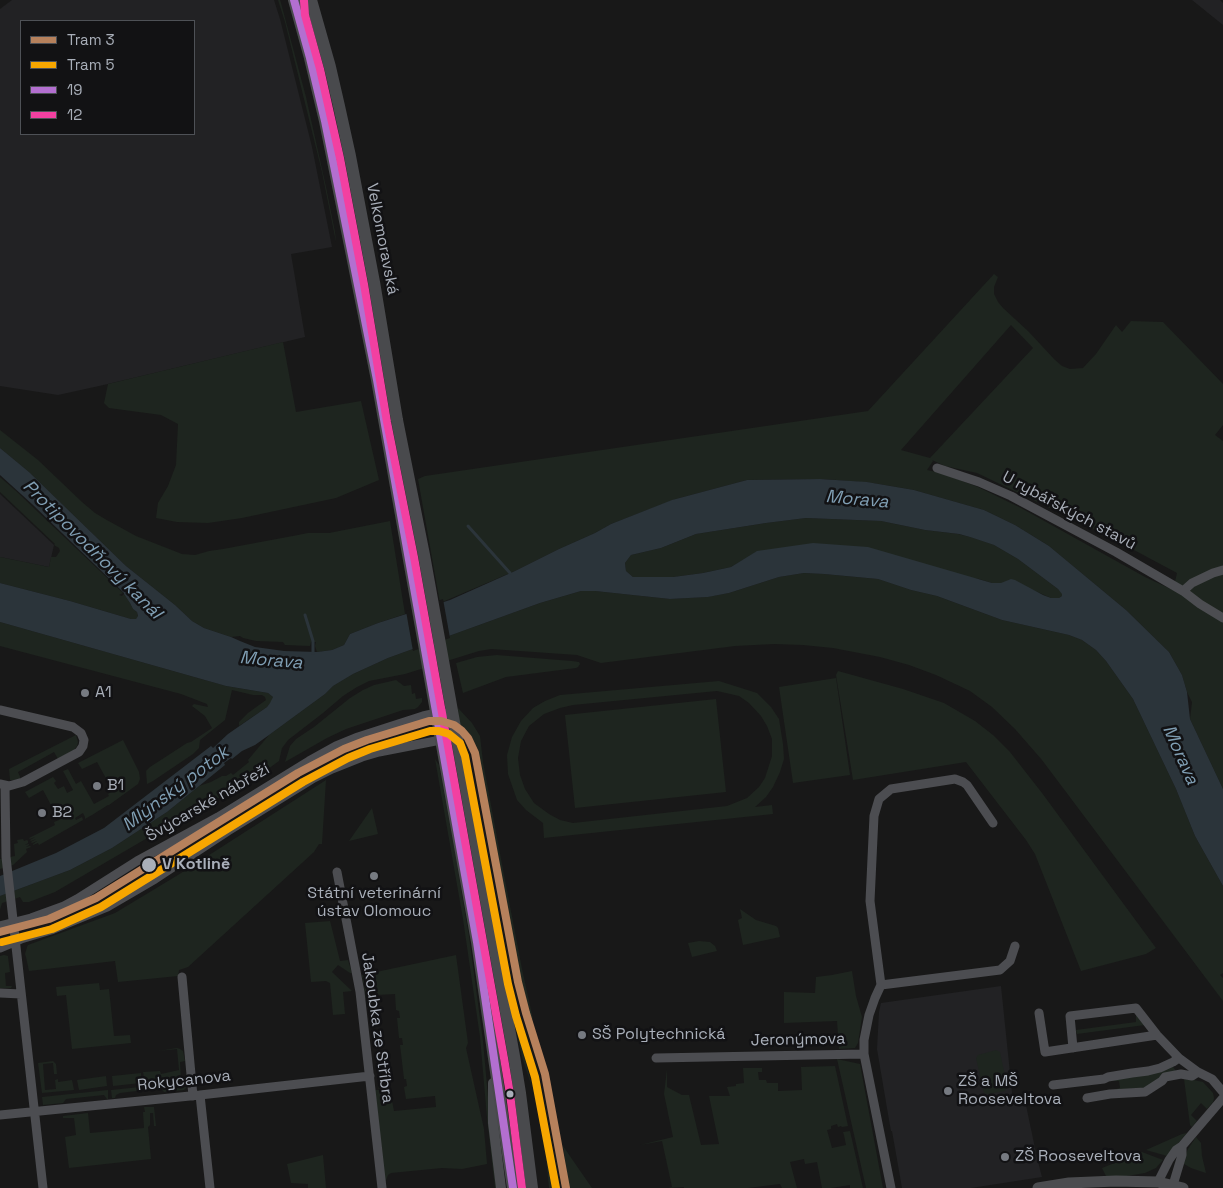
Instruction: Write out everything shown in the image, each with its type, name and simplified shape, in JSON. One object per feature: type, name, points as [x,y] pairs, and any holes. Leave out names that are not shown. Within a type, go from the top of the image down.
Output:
[{"type":"main road","name":"Velkomoravská","points":[[294,0],[327,130],[360,292],[436,714]]},
{"type":"main road","name":"Velkomoravská","points":[[313,4],[330,67],[350,156],[452,713]]},
{"type":"main road","points":[[452,713],[517,1074],[532,1185]]},
{"type":"main road","points":[[436,714],[477,942],[513,1188]]},
{"type":"main road","points":[[1038,1188],[1050,1185],[1116,1181],[1176,1187]]},
{"type":"street","name":"U rybářských stavů","points":[[937,468],[979,482],[1011,496],[1116,552],[1183,591],[1223,618]]},
{"type":"street","points":[[1183,591],[1192,583],[1223,570]]},
{"type":"street","points":[[0,710],[70,726],[80,731],[84,737],[82,749],[76,754],[14,786],[2,785],[6,858],[43,1188]]},
{"type":"street","name":"Švýcarské nábřeží","points":[[0,926],[31,918],[64,906],[137,861],[210,821],[328,750],[358,737],[411,720],[436,714],[452,713]]},
{"type":"street","name":"Švýcarské nábřeží","points":[[0,948],[107,908],[324,773],[368,755],[386,750],[456,737]]},
{"type":"street","points":[[864,1054],[869,1014],[881,986],[870,901],[874,816],[879,799],[887,791],[895,788],[955,779],[967,785],[994,823]]},
{"type":"street","name":"Jakoubka ze Stříbra","points":[[337,872],[360,992],[382,1188]]},
{"type":"street","points":[[881,986],[1000,970],[1010,960],[1015,946]]},
{"type":"street","points":[[182,977],[196,1096],[210,1188]]},
{"type":"street","points":[[0,993],[21,994]]},
{"type":"street","points":[[1073,1048],[1070,1016],[1136,1008],[1176,1060],[1212,1079],[1223,1092]]},
{"type":"street","points":[[1039,1013],[1045,1052],[1157,1035]]},
{"type":"street","name":"Jeronýmova","points":[[656,1058],[864,1054],[891,1188]]},
{"type":"street","points":[[493,1057],[493,1123],[501,1188]]},
{"type":"street","points":[[1053,1085],[1148,1071],[1160,1068],[1176,1060]]},
{"type":"street","points":[[1087,1098],[1110,1094],[1145,1092],[1162,1081],[1165,1076],[1181,1074],[1192,1076],[1198,1072]]},
{"type":"street","name":"Rokycanova","points":[[0,1115],[196,1096],[370,1076]]},
{"type":"street","points":[[1108,1077],[1110,1094]]},
{"type":"street","points":[[1157,1185],[1172,1155],[1223,1098]]},
{"type":"street","points":[[1176,1187],[1182,1146]]},
{"type":"shaded area","points":[[12,0],[274,0],[312,147],[332,247],[291,254],[305,337],[58,395],[0,386],[0,9]]},
{"type":"shaded area","points":[[278,0],[281,3],[306,97],[326,187],[336,242],[322,172]]},
{"type":"shaded area","points":[[301,0],[303,0],[338,135],[365,279],[330,110]]},
{"type":"shaded area","points":[[1192,0],[1220,0],[1223,3],[1223,25]]},
{"type":"shaded area","points":[[994,274],[998,277],[994,287],[994,294],[998,302],[1062,366],[1070,369],[1083,368],[1096,354],[1116,325],[1122,332],[1131,321],[1163,322],[1223,384],[1223,425],[1215,435],[1223,441],[1223,789],[1190,719],[1192,702],[1182,675],[1169,652],[1126,610],[1049,546],[1015,525],[984,510],[914,490],[873,483],[824,479],[747,480],[676,499],[611,524],[515,571],[440,603],[418,479],[425,476],[868,411]],"holes":[[[1011,325],[1033,348],[930,458],[901,450]],[[932,460],[945,466],[977,473],[1106,535],[1177,573],[1173,590],[1145,577],[1021,508],[978,487],[941,473],[927,470]]]},
{"type":"shaded area","points":[[283,342],[296,412],[361,401],[379,480],[336,498],[242,518],[208,523],[177,522],[156,518],[158,503],[168,486],[176,465],[178,424],[161,415],[109,408],[104,403],[108,384]]},
{"type":"shaded area","points":[[0,430],[38,460],[95,513],[136,536],[182,554],[195,555],[308,533],[329,533],[390,521],[405,614],[350,634],[344,645],[332,650],[317,652],[316,642],[311,642],[310,646],[285,645],[283,642],[256,641],[240,636],[231,637],[204,628],[192,621],[126,566],[29,472],[0,448]]},
{"type":"shaded area","points":[[0,477],[123,593],[119,595],[122,596],[124,594],[137,612],[138,617],[136,619],[0,583],[0,557],[49,567],[51,557],[56,557],[60,551],[0,492]]},
{"type":"shaded area","points":[[0,494],[54,545],[49,567],[0,557]]},
{"type":"shaded area","points":[[806,518],[881,521],[970,537],[994,545],[1018,559],[1063,594],[1059,598],[1051,598],[1035,591],[979,579],[758,551],[731,567],[703,573],[673,577],[633,577],[626,571],[625,563],[631,555],[661,548],[696,534]]},
{"type":"shaded area","points":[[804,573],[878,579],[937,596],[1002,620],[1069,635],[1082,640],[1096,650],[1133,699],[1176,789],[1195,836],[1223,886],[1223,973],[1220,975],[1223,978],[1223,1001],[1042,760],[1015,729],[992,707],[970,691],[909,665],[833,648],[803,645],[735,646],[601,663],[577,655],[491,649],[405,674],[369,681],[343,696],[288,740],[282,748],[279,761],[268,769],[55,892],[29,902],[23,902],[20,897],[2,903],[0,910],[0,896],[70,870],[112,848],[167,812],[199,786],[231,773],[233,775],[249,762],[248,760],[269,735],[333,686],[353,674],[388,658],[540,603],[581,591],[670,599],[707,597],[729,593],[779,577]]},
{"type":"shaded area","points":[[0,622],[226,686],[268,693],[273,697],[272,701],[267,707],[239,726],[239,722],[248,713],[266,700],[262,695],[232,690],[225,720],[200,740],[199,748],[193,754],[147,784],[146,771],[150,767],[212,728],[205,716],[192,706],[194,704],[208,707],[207,704],[181,694],[0,646]]},
{"type":"shaded area","points":[[497,655],[572,661],[579,662],[580,664],[576,668],[506,677],[463,693],[456,663],[477,657]]},
{"type":"shaded area","points":[[838,671],[903,689],[944,703],[975,721],[993,735],[1010,752],[1042,793],[1156,948],[1146,954],[1081,971],[1035,854],[966,762],[853,780],[836,675]]},
{"type":"shaded area","points":[[836,678],[850,775],[793,783],[779,687]]},
{"type":"shaded area","points":[[396,680],[404,686],[411,685],[412,694],[415,693],[416,699],[422,698],[422,702],[418,707],[403,710],[346,729],[285,762],[290,746],[296,739],[350,698],[374,685]]},
{"type":"shaded area","points":[[719,681],[757,693],[771,707],[779,719],[783,744],[784,759],[780,772],[766,797],[755,807],[772,805],[773,814],[544,838],[543,823],[526,810],[517,800],[508,774],[507,755],[512,737],[521,721],[533,708],[560,695]],"holes":[[[717,691],[739,696],[749,703],[761,716],[772,739],[772,756],[765,778],[759,787],[747,798],[727,806],[573,823],[560,820],[549,814],[534,803],[525,789],[520,775],[518,758],[521,741],[529,726],[544,714],[573,705]]]},
{"type":"shaded area","points":[[716,699],[726,792],[575,808],[565,715]]},
{"type":"shaded area","points":[[458,708],[472,723],[480,736],[501,859],[533,1019],[530,1019],[518,971],[476,753],[478,750],[470,735],[459,725]]},
{"type":"shaded area","points":[[76,735],[78,742],[74,750],[58,759],[54,752],[18,772],[21,779],[10,780],[9,769]]},
{"type":"shaded area","points":[[123,740],[139,772],[140,779],[138,784],[92,815],[85,819],[83,813],[75,818],[76,820],[82,817],[83,820],[39,845],[38,843],[33,845],[37,841],[31,842],[36,839],[30,840],[35,837],[29,838],[55,825],[54,822],[59,820],[43,790],[29,798],[25,792],[53,777],[58,789],[64,786],[67,793],[73,790],[63,771],[68,769],[76,784],[81,781],[94,804],[109,796],[108,794],[113,791],[97,762],[82,769],[78,763]]},
{"type":"shaded area","points":[[465,755],[467,755],[474,784],[511,984],[520,1023],[529,1048],[523,1051],[532,1087],[522,1057],[504,974]]},
{"type":"shaded area","points":[[435,759],[439,765],[469,936],[483,1041],[498,1188],[495,1188],[480,1037],[463,919]]},
{"type":"shaded area","points":[[326,780],[322,844],[319,844],[314,852],[188,967],[179,970],[178,976],[118,982],[115,961],[29,971],[25,954],[28,945],[115,913]]},
{"type":"shaded area","points":[[372,808],[378,834],[349,841]]},
{"type":"shaded area","points":[[23,839],[28,841],[25,845],[29,845],[26,847],[31,847],[26,849],[27,852],[13,865],[0,869],[0,859],[15,856],[14,844],[18,843],[17,840]]},
{"type":"shaded area","points":[[740,909],[756,920],[776,926],[780,937],[743,945],[738,920],[742,918]]},
{"type":"shaded area","points":[[330,921],[340,961],[348,960],[352,973],[338,965],[332,972],[352,991],[343,992],[345,1014],[333,1015],[330,983],[326,981],[311,982],[305,923]]},
{"type":"shaded area","points":[[483,941],[485,941],[511,1078],[526,1188],[523,1188],[512,1106],[495,1020]]},
{"type":"shaded area","points":[[710,942],[717,951],[692,957],[688,943]]},
{"type":"shaded area","points":[[456,955],[468,1043],[466,1048],[484,1129],[487,1164],[462,1169],[442,1168],[391,1173],[388,1175],[385,1183],[375,1090],[379,1090],[378,1084],[386,1083],[388,1101],[392,1101],[394,1111],[436,1107],[435,1096],[406,1099],[404,1087],[407,1086],[406,1079],[404,1079],[400,1045],[403,1045],[402,1038],[399,1038],[397,1018],[400,1018],[399,1011],[396,1010],[395,994],[377,995],[375,991],[366,1001],[362,975]]},
{"type":"shaded area","points":[[0,956],[8,956],[10,972],[5,973],[6,986],[12,986],[11,988],[0,988]]},
{"type":"shaded area","points":[[852,971],[862,1017],[858,1043],[855,1048],[839,1049],[837,1021],[784,1023],[784,992],[815,993],[816,977]]},
{"type":"shaded area","points":[[99,983],[100,990],[109,989],[114,1036],[130,1035],[131,1043],[72,1049],[66,995],[57,996],[56,987]]},
{"type":"shaded area","name":"ZŠ a MŠ Rooseveltova","points":[[1001,986],[1013,1102],[1015,1106],[1026,1105],[1042,1177],[971,1188],[902,1188],[877,1049],[881,1003]]},
{"type":"shaded area","points":[[1136,1014],[1145,1025],[1077,1034],[1076,1030],[1136,1022]]},
{"type":"shaded area","points":[[177,1048],[183,1051],[185,1061],[180,1062],[181,1079],[145,1083],[143,1072],[160,1071],[161,1074],[179,1070],[177,1049],[158,1051]]},
{"type":"shaded area","points":[[996,1050],[1000,1052],[1007,1086],[1005,1091],[988,1094],[984,1093],[976,1058],[978,1055]]},
{"type":"shaded area","points":[[531,1053],[543,1099],[559,1188],[549,1188],[542,1113],[537,1083],[528,1057]]},
{"type":"shaded area","points":[[837,1059],[860,1064],[883,1188],[866,1188]]},
{"type":"shaded area","points":[[53,1061],[56,1064],[57,1074],[54,1074],[53,1063],[43,1064],[45,1090],[56,1089],[55,1080],[58,1079],[58,1082],[72,1080],[74,1090],[42,1093],[38,1063]]},
{"type":"shaded area","points":[[835,1066],[848,1126],[838,1127],[837,1124],[827,1130],[832,1148],[846,1145],[843,1132],[850,1131],[863,1188],[850,1188],[850,1185],[822,1188],[817,1162],[805,1164],[804,1159],[790,1162],[797,1188],[782,1188],[780,1184],[748,1188],[668,1188],[672,1187],[662,1141],[640,1145],[673,1137],[664,1094],[667,1069],[667,1087],[682,1095],[689,1095],[701,1145],[719,1144],[709,1096],[730,1096],[727,1087],[744,1083],[743,1068],[762,1068],[762,1072],[758,1072],[759,1080],[766,1080],[767,1083],[778,1083],[778,1091],[802,1090],[801,1067]]},
{"type":"shaded area","points":[[1171,1067],[1176,1071],[1146,1088],[1112,1090],[1120,1088],[1119,1081],[1112,1081],[1112,1079]]},
{"type":"shaded area","points":[[141,1073],[141,1083],[113,1086],[112,1076]]},
{"type":"shaded area","points":[[106,1076],[107,1086],[79,1090],[77,1080]]},
{"type":"shaded area","points":[[1184,1079],[1203,1082],[1213,1093],[1214,1098],[1207,1109],[1201,1103],[1191,1115],[1197,1121],[1192,1127],[1190,1125]]},
{"type":"shaded area","points":[[188,1082],[184,1090],[164,1092],[161,1088],[120,1093],[115,1098],[112,1098],[111,1090]]},
{"type":"shaded area","points":[[108,1090],[108,1099],[104,1095],[66,1099],[63,1103],[43,1105],[42,1097]]},
{"type":"shaded area","points":[[144,1107],[154,1107],[156,1126],[154,1126],[153,1113],[150,1113],[150,1125],[148,1127],[151,1159],[69,1168],[65,1137],[76,1135],[74,1118],[63,1118],[63,1116],[88,1113],[90,1133],[144,1128]]},
{"type":"shaded area","points":[[1187,1133],[1167,1156],[1146,1150],[1182,1134]]},
{"type":"shaded area","points":[[1196,1137],[1201,1143],[1206,1173],[1184,1164],[1184,1158],[1188,1149]]},
{"type":"shaded area","points":[[563,1146],[592,1188],[569,1188]]},
{"type":"shaded area","points":[[1142,1152],[1163,1160],[1156,1168],[1145,1173],[1127,1176],[1106,1176],[1102,1168]]},
{"type":"shaded area","points":[[323,1155],[326,1188],[308,1188],[308,1184],[291,1183],[287,1164]]},
{"type":"water","points":[[0,448],[29,472],[126,566],[192,621],[204,628],[255,647],[284,651],[317,652],[332,650],[344,645],[350,634],[450,600],[515,571],[611,524],[672,500],[747,480],[820,479],[867,482],[914,490],[984,510],[1015,525],[1049,546],[1126,610],[1169,652],[1182,675],[1187,692],[1190,719],[1223,789],[1223,886],[1195,836],[1176,789],[1133,699],[1096,650],[1082,640],[1069,635],[1002,620],[937,596],[878,579],[804,573],[779,577],[729,593],[708,597],[670,599],[581,591],[540,603],[388,658],[353,674],[333,686],[325,694],[255,745],[224,763],[225,765],[167,812],[112,848],[70,870],[0,896],[0,876],[56,853],[104,828],[211,746],[213,748],[228,734],[267,707],[273,697],[268,693],[226,686],[0,622],[0,583],[131,619],[136,619],[138,616],[124,593],[0,475]],"holes":[[[806,518],[881,521],[925,530],[959,534],[994,545],[1018,559],[1058,589],[1062,596],[1051,598],[1015,580],[1011,579],[1001,583],[992,583],[868,547],[813,543],[757,551],[731,567],[703,573],[673,577],[633,577],[626,571],[625,563],[631,555],[661,548],[696,534]]]},
{"type":"pier","points":[[443,599],[450,638],[413,651],[406,611]]},
{"type":"waterway","points":[[468,526],[510,573]]},
{"type":"waterway","points":[[305,615],[313,641],[313,653]]},
{"type":"tram line","name":"3","points":[[0,932],[49,919],[96,898],[298,773],[344,749],[429,721],[441,721],[454,725],[468,738],[475,753],[518,982],[545,1074],[566,1188]]},
{"type":"tram line","name":"5","points":[[2,942],[52,929],[101,907],[303,782],[348,758],[370,749],[430,731],[449,734],[460,743],[465,756],[508,984],[535,1077],[556,1188]]},
{"type":"transit line","name":"19","points":[[294,0],[325,121],[377,380],[477,942],[513,1188]]},
{"type":"transit line","name":"12","points":[[304,1],[305,15],[320,69],[340,158],[364,284],[387,422],[414,557],[504,1058],[522,1188]]},
{"type":"place","name":"A1","points":[[85,693]]},
{"type":"place","name":"B1","points":[[97,786]]},
{"type":"place","name":"B2","points":[[42,813]]},
{"type":"place","name":"V Kotlině","points":[[149,865]]},
{"type":"place","name":"Státní veterinární ústav Olomouc","points":[[374,876]]},
{"type":"place","name":"SŠ Polytechnická","points":[[582,1035]]},
{"type":"place","name":"ZŠ a MŠ Rooseveltova","points":[[948,1091]]},
{"type":"place","name":"ZŠ Rooseveltova","points":[[1005,1157]]},
{"type":"water label","name":"Morava","points":[[857,500]]},
{"type":"water label","name":"Protipovodňový kanál","points":[[92,550]]},
{"type":"water label","name":"Morava","points":[[271,661]]},
{"type":"water label","name":"Morava","points":[[1180,755]]},
{"type":"water label","name":"Mlýnský potok","points":[[176,789]]}]
